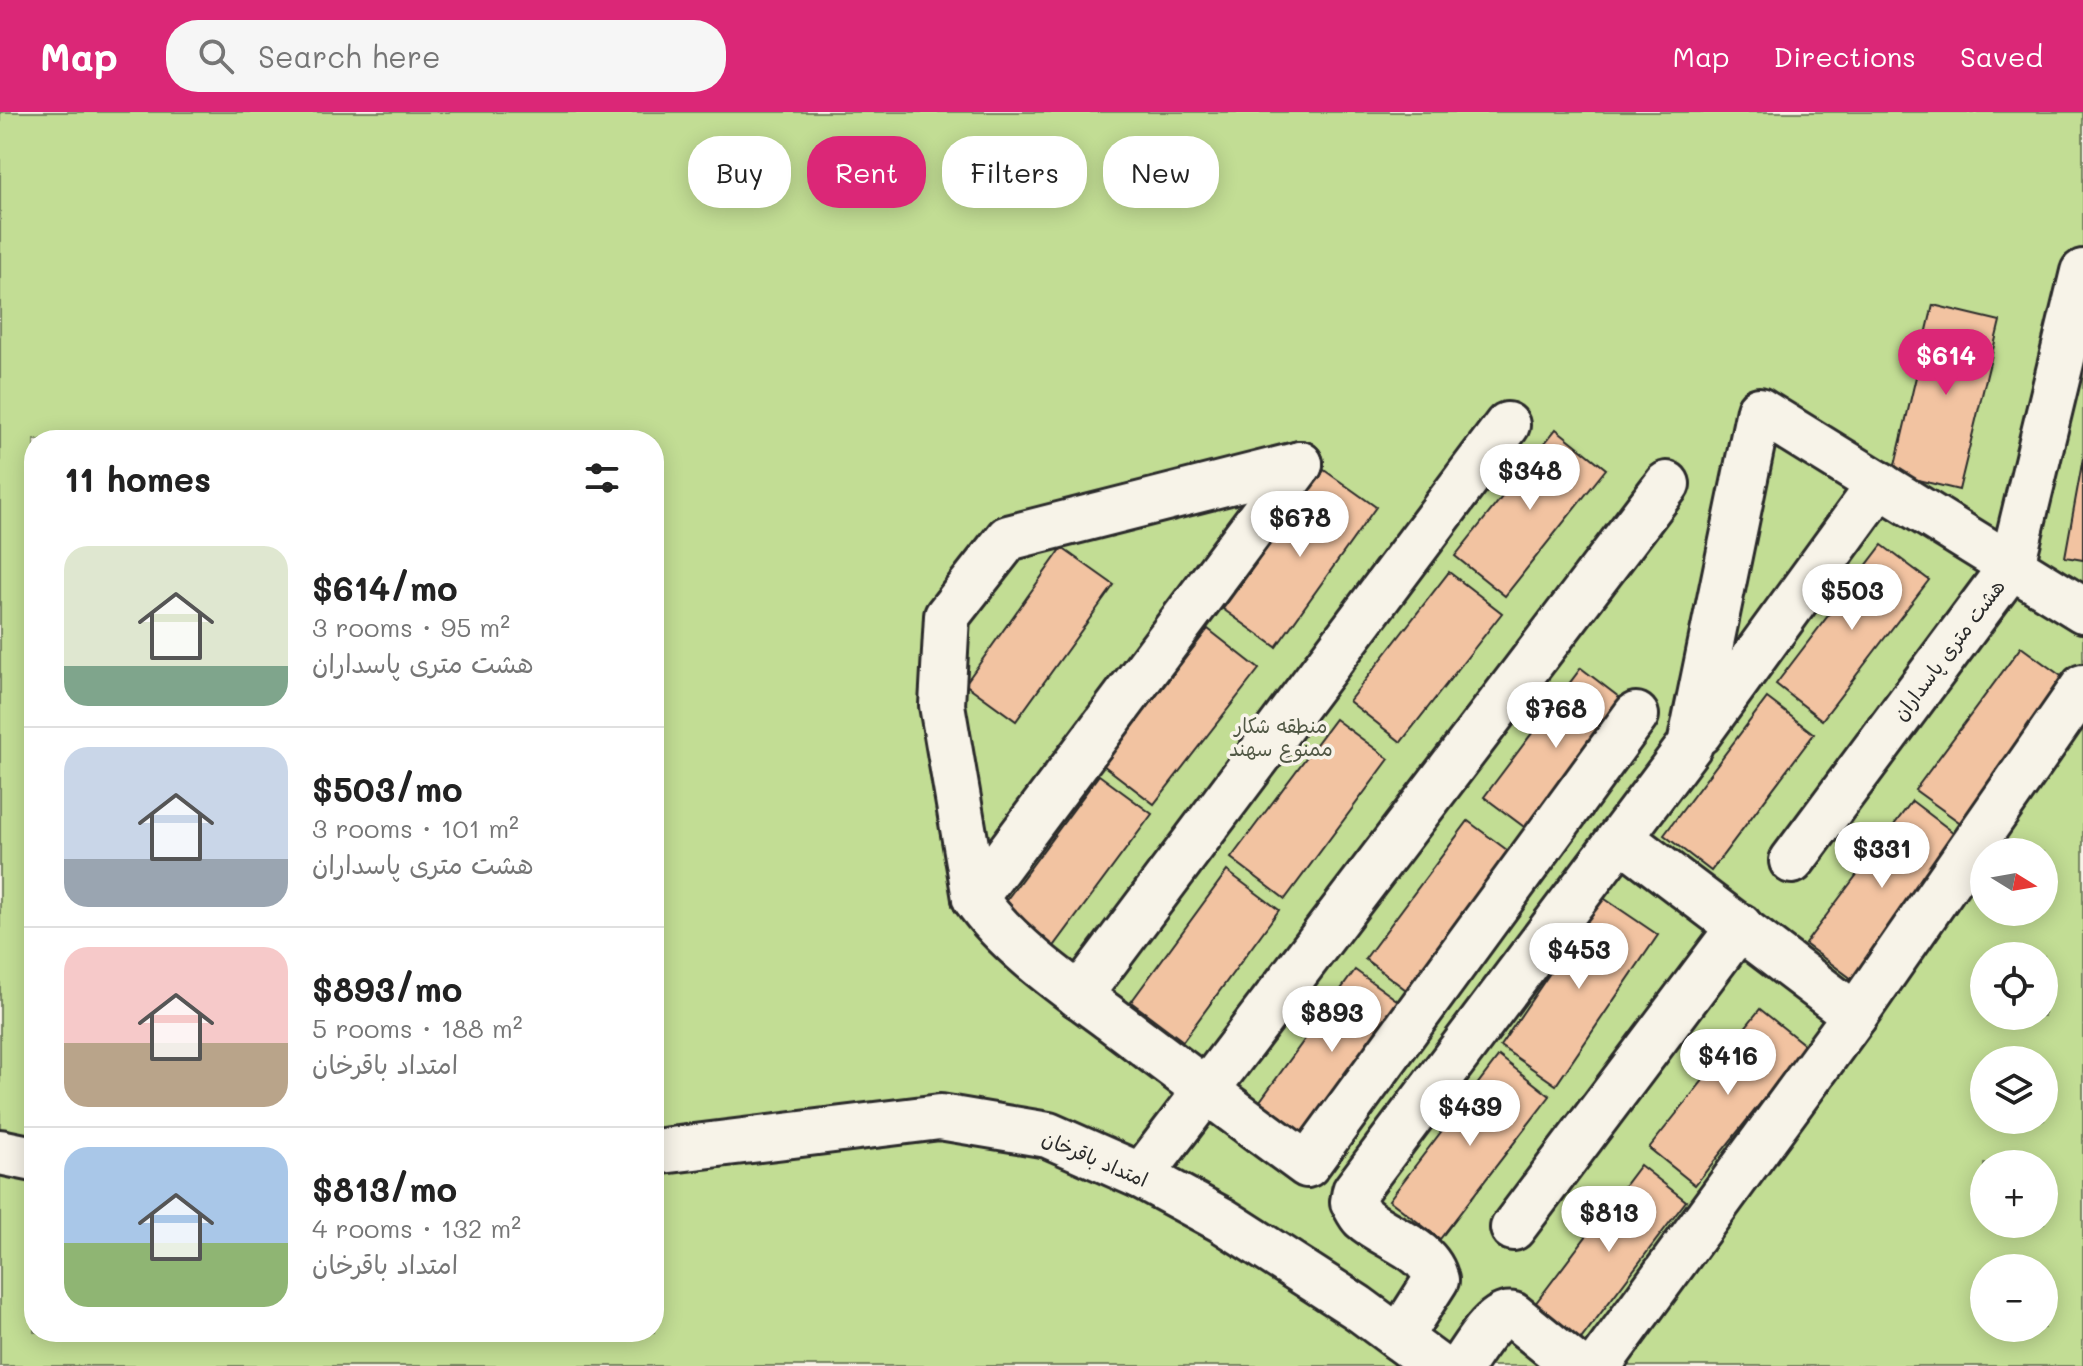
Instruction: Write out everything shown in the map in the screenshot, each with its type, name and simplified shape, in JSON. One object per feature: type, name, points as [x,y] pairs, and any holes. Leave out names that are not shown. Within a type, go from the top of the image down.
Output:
[{"type":"street","name":"هشت متری پاسداران","points":[[1792,861],[2012,565],[2083,272]]},
{"type":"street","points":[[1690,745],[1759,410],[2083,610]]},
{"type":"street","points":[[1079,996],[1507,425]]},
{"type":"street","points":[[975,898],[1300,464],[1008,538],[947,616],[942,705],[975,898],[991,922],[1079,996],[1307,1165],[1636,715]]},
{"type":"street","points":[[1141,1176],[1667,484]]},
{"type":"street","points":[[1399,1338],[1436,1280],[1435,1272],[1430,1263],[1414,1250],[1362,1217],[1353,1202],[1355,1191],[1621,838],[1880,484]]},
{"type":"street","points":[[1598,1366],[1855,1015],[2083,687]]},
{"type":"street","points":[[1621,838],[1855,1015]]},
{"type":"street","points":[[1513,1228],[1740,926]]},
{"type":"street","name":"امتداد باقرخان","points":[[664,1151],[940,1117],[1048,1135],[1141,1176],[1222,1220],[1357,1307],[1437,1366]]},
{"type":"street","points":[[0,1152],[24,1157]]},
{"type":"street","points":[[1461,1366],[1492,1324],[1507,1313],[1576,1366]]},
{"type":"green space","name":"منطقه شکار ممنوع سهند","points":[[0,112],[2083,112],[2083,1366],[0,1366]]},
{"type":"building","points":[[1933,305],[2000,321],[1959,490],[1893,474]]},
{"type":"building","points":[[1556,429],[1606,469],[1505,596],[1455,556]]},
{"type":"building","points":[[2083,458],[2083,560],[2065,557]]},
{"type":"building","points":[[1324,470],[1376,507],[1276,647],[1223,609]]},
{"type":"building","points":[[1882,545],[1929,580],[1822,720],[1776,684]]},
{"type":"building","points":[[1062,548],[1114,585],[1016,721],[965,684]]},
{"type":"building","points":[[1449,572],[1502,613],[1401,742],[1349,701]]},
{"type":"building","points":[[1208,629],[1259,669],[1154,804],[1103,765]]},
{"type":"building","points":[[2021,647],[2068,681],[1962,824],[1915,790]]},
{"type":"building","points":[[1581,668],[1628,704],[1531,832],[1484,797]]},
{"type":"building","points":[[1767,698],[1814,734],[1711,871],[1664,835]]},
{"type":"building","points":[[1335,719],[1389,759],[1285,899],[1231,858]]},
{"type":"building","points":[[1099,775],[1152,814],[1052,949],[999,910]]},
{"type":"building","points":[[1912,801],[1958,836],[1852,979],[1805,944]]},
{"type":"building","points":[[1468,821],[1519,859],[1417,998],[1365,959]]},
{"type":"building","points":[[1227,871],[1279,910],[1183,1041],[1131,1002]]},
{"type":"building","points":[[1602,897],[1658,935],[1556,1085],[1500,1046]]},
{"type":"building","points":[[1355,970],[1405,1006],[1310,1138],[1260,1101]]},
{"type":"building","points":[[1760,1009],[1806,1046],[1695,1185],[1649,1148]]},
{"type":"building","points":[[1499,1056],[1550,1096],[1440,1239],[1389,1200]]},
{"type":"building","points":[[1640,1165],[1686,1201],[1578,1343],[1532,1308]]}]
